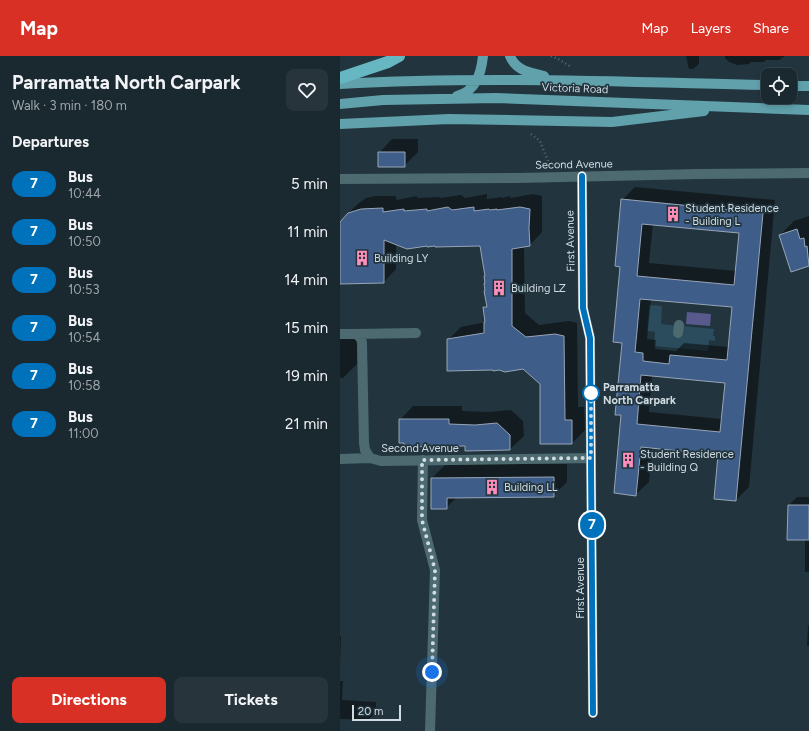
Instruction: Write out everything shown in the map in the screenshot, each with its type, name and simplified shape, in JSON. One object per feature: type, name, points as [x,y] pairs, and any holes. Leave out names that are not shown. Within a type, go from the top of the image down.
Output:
[{"type":"highway","points":[[340,78],[388,62],[399,56]]},
{"type":"main road","points":[[451,98],[462,95],[468,91],[478,79],[484,56]]},
{"type":"main road","points":[[510,56],[512,61],[519,69],[555,79]]},
{"type":"main road","name":"Victoria Road","points":[[340,84],[478,79],[555,79],[761,86]]},
{"type":"main road","points":[[797,86],[809,86]]},
{"type":"main road","name":"Victoria Road","points":[[340,104],[451,98],[496,98],[809,110]]},
{"type":"main road","points":[[340,124],[449,119],[612,122],[734,108]]},
{"type":"street","name":"Second Avenue","points":[[341,179],[809,173]]},
{"type":"street","name":"First Avenue","points":[[582,176],[583,308],[590,338],[593,713]]},
{"type":"street","points":[[340,334],[416,333]]},
{"type":"street","name":"Second Avenue","points":[[356,334],[361,338],[362,343],[364,443],[365,450],[370,458]]},
{"type":"street","name":"Second Avenue","points":[[340,459],[370,458],[381,461],[591,458]]},
{"type":"street","points":[[422,460],[422,520],[435,570],[430,731]]},
{"type":"path","points":[[551,56],[558,58],[570,66]]},
{"type":"path","points":[[530,134],[540,141],[551,168]]},
{"type":"shaded area","points":[[649,305],[662,306],[661,324],[714,329],[713,336],[715,336],[715,341],[709,340],[708,351],[654,346],[655,332],[647,331]]},
{"type":"water","points":[[687,312],[711,314],[710,326],[686,324]]},
{"type":"building","points":[[378,152],[405,152],[405,167],[378,167]]},
{"type":"building","points":[[621,199],[763,213],[736,501],[714,499],[718,455],[641,447],[636,496],[614,493],[621,415],[615,415],[622,343],[613,342],[620,267],[615,266]],"holes":[[[642,224],[739,233],[734,285],[637,276]],[[640,299],[732,307],[727,360],[670,355],[669,364],[643,361],[643,353],[635,352]],[[641,375],[725,383],[720,432],[637,424]]]},
{"type":"building","points":[[448,207],[452,210],[474,207],[474,211],[520,207],[530,209],[530,246],[512,249],[512,326],[526,337],[555,334],[564,336],[565,420],[572,420],[572,444],[540,444],[540,384],[523,369],[505,372],[499,370],[447,371],[447,339],[484,333],[485,322],[483,307],[487,307],[484,291],[485,276],[480,246],[427,246],[407,249],[384,240],[384,283],[340,284],[340,222],[348,213],[361,209],[383,208],[383,212],[404,209],[404,211],[427,209],[427,211]]},
{"type":"building","points":[[797,229],[800,239],[804,238],[805,247],[807,246],[809,266],[791,272],[779,235]]},
{"type":"building","points":[[399,419],[449,419],[449,424],[475,425],[497,423],[510,435],[510,450],[465,451],[465,446],[404,447],[404,443],[399,443]]},
{"type":"building","name":"Building LL","points":[[554,477],[554,497],[447,498],[447,509],[431,509],[431,478]]},
{"type":"building","points":[[788,505],[809,505],[809,540],[787,540]]},
{"type":"bus line","name":"7","points":[[582,176],[583,308],[590,338],[593,713]]},
{"type":"place","name":"Student Residence - Building L","points":[[673,214]]},
{"type":"place","name":"Building LY","points":[[362,258]]},
{"type":"place","name":"Building LZ","points":[[499,288]]},
{"type":"place","name":"Parramatta North Carpark","points":[[591,393]]},
{"type":"place","name":"Student Residence - Building Q","points":[[628,460]]},
{"type":"place","name":"Building LL","points":[[492,487]]},
{"type":"route","points":[[432,672],[435,570],[422,520],[422,460],[591,458],[590,392],[591,393]]}]
